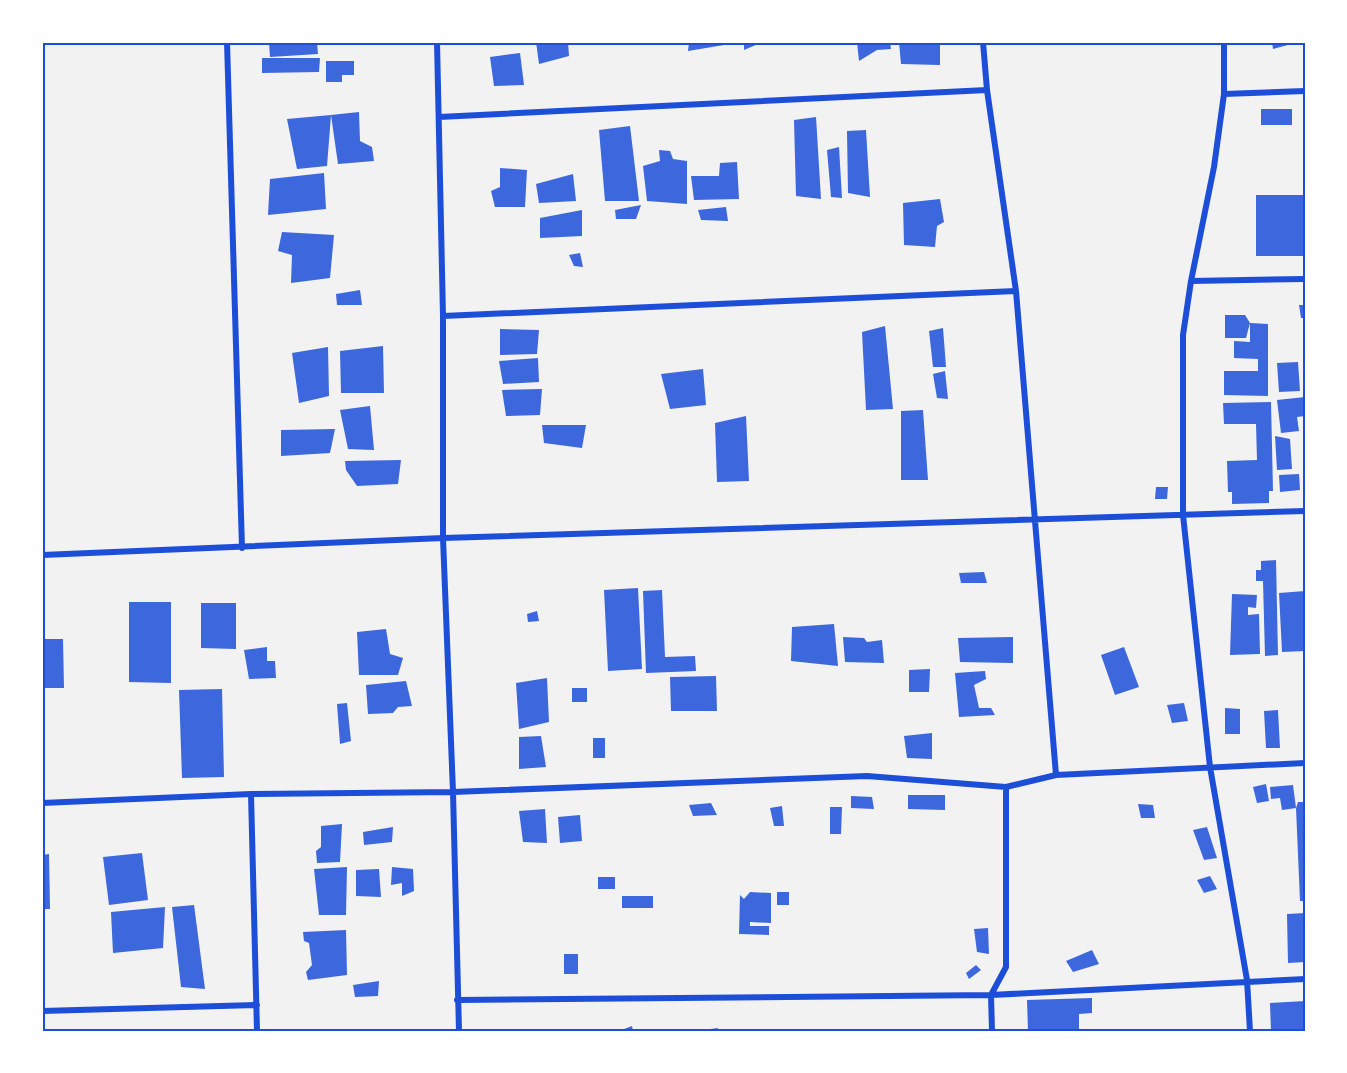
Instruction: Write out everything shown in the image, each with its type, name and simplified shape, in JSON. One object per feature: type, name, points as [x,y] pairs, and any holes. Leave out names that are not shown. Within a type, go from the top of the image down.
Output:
[{"type":"street","points":[[227,42],[242,548]]},
{"type":"street","points":[[437,42],[443,538],[459,1031]]},
{"type":"street","points":[[983,42],[987,90],[1016,291],[1056,775]]},
{"type":"street","points":[[1224,42],[1224,94],[1214,166],[1191,281],[1183,335],[1183,516],[1210,767],[1247,980],[1250,1031]]},
{"type":"street","points":[[439,117],[987,90]]},
{"type":"street","points":[[1224,94],[1305,91]]},
{"type":"street","points":[[1191,281],[1305,279]]},
{"type":"street","points":[[442,316],[1016,291]]},
{"type":"street","points":[[42,555],[443,538],[1305,512]]},
{"type":"street","points":[[42,803],[251,795],[453,792],[867,776],[1005,787],[1056,775],[1305,763]]},
{"type":"street","points":[[992,1031],[991,995],[1006,967],[1005,787]]},
{"type":"street","points":[[251,795],[257,1031]]},
{"type":"street","points":[[457,1000],[991,995],[1247,980],[1305,979]]},
{"type":"street","points":[[42,1011],[257,1005]]},
{"type":"building","points":[[269,42],[317,42],[318,54],[270,57]]},
{"type":"building","points":[[536,42],[568,42],[569,56],[539,64]]},
{"type":"building","points":[[689,42],[730,42],[730,44],[688,51]]},
{"type":"building","points":[[744,42],[763,42],[744,50]]},
{"type":"building","points":[[857,42],[890,42],[891,49],[877,50],[859,61]]},
{"type":"building","points":[[899,42],[940,42],[940,65],[901,64]]},
{"type":"building","points":[[1272,42],[1295,42],[1295,43],[1273,49]]},
{"type":"building","points":[[520,53],[524,85],[494,86],[490,57]]},
{"type":"building","points":[[262,58],[320,58],[319,72],[262,73]]},
{"type":"building","points":[[326,61],[354,61],[354,75],[342,75],[342,82],[326,82]]},
{"type":"building","points":[[1261,109],[1292,109],[1292,125],[1261,125]]},
{"type":"building","points":[[359,112],[360,141],[372,147],[374,161],[338,164],[331,115]]},
{"type":"building","points":[[331,115],[327,166],[297,169],[287,119]]},
{"type":"building","points":[[816,117],[821,199],[796,196],[794,120]]},
{"type":"building","points":[[630,126],[639,201],[605,201],[599,130]]},
{"type":"building","points":[[866,130],[870,197],[848,193],[847,131]]},
{"type":"building","points":[[839,147],[842,198],[831,197],[827,150]]},
{"type":"building","points":[[659,150],[670,151],[673,159],[687,161],[687,204],[647,201],[643,166],[660,161]]},
{"type":"building","points":[[737,162],[739,199],[694,200],[691,176],[719,176],[720,163]]},
{"type":"building","points":[[500,168],[527,170],[525,207],[495,207],[491,191],[500,187]]},
{"type":"building","points":[[324,173],[326,209],[268,215],[270,179]]},
{"type":"building","points":[[573,174],[576,201],[539,203],[536,184]]},
{"type":"building","points":[[1256,195],[1305,195],[1305,256],[1256,256]]},
{"type":"building","points":[[940,199],[944,222],[937,226],[935,247],[904,245],[903,203]]},
{"type":"building","points":[[641,205],[636,219],[616,219],[615,210]]},
{"type":"building","points":[[726,207],[728,221],[701,220],[698,210]]},
{"type":"building","points":[[582,210],[582,236],[540,238],[540,218]]},
{"type":"building","points":[[282,232],[334,235],[330,278],[291,283],[292,255],[278,251]]},
{"type":"building","points":[[580,253],[583,267],[574,266],[569,255]]},
{"type":"building","points":[[360,290],[362,305],[337,305],[336,294]]},
{"type":"building","points":[[1299,305],[1305,305],[1305,318],[1301,318]]},
{"type":"building","points":[[1225,315],[1245,315],[1250,323],[1246,338],[1225,338]]},
{"type":"building","points":[[1250,323],[1268,324],[1268,396],[1224,395],[1224,371],[1258,371],[1258,359],[1234,358],[1234,341],[1250,342]]},
{"type":"building","points":[[885,326],[893,409],[866,410],[862,332]]},
{"type":"building","points":[[943,328],[946,367],[933,367],[929,331]]},
{"type":"building","points":[[500,329],[539,330],[537,354],[500,355]]},
{"type":"building","points":[[383,346],[384,393],[341,393],[340,351]]},
{"type":"building","points":[[328,347],[329,396],[299,403],[292,353]]},
{"type":"building","points":[[538,358],[539,382],[503,384],[499,361]]},
{"type":"building","points":[[1298,362],[1300,391],[1279,392],[1277,363]]},
{"type":"building","points":[[703,369],[706,405],[670,409],[661,374]]},
{"type":"building","points":[[945,371],[948,399],[937,398],[933,374]]},
{"type":"building","points":[[542,389],[540,415],[506,416],[502,390]]},
{"type":"building","points":[[1305,397],[1305,416],[1297,417],[1299,431],[1281,433],[1277,400]]},
{"type":"building","points":[[1271,402],[1273,491],[1269,491],[1269,503],[1232,504],[1232,492],[1228,492],[1227,461],[1257,460],[1256,424],[1224,424],[1223,403]]},
{"type":"building","points":[[370,406],[374,450],[348,449],[340,410]]},
{"type":"building","points":[[923,410],[928,480],[901,480],[901,411]]},
{"type":"building","points":[[746,416],[749,481],[717,482],[715,423]]},
{"type":"building","points":[[542,425],[586,425],[582,448],[544,443]]},
{"type":"building","points":[[335,429],[330,453],[281,456],[281,430]]},
{"type":"building","points":[[1275,436],[1290,439],[1292,469],[1277,470]]},
{"type":"building","points":[[401,460],[398,484],[357,486],[346,470],[345,461]]},
{"type":"building","points":[[1299,474],[1300,490],[1280,492],[1279,475]]},
{"type":"building","points":[[1156,487],[1168,487],[1167,499],[1155,499]]},
{"type":"building","points":[[1276,560],[1278,655],[1265,656],[1263,581],[1256,581],[1256,570],[1261,570],[1261,561]]},
{"type":"building","points":[[984,572],[987,583],[961,583],[959,573]]},
{"type":"building","points":[[638,588],[642,669],[608,671],[604,590]]},
{"type":"building","points":[[662,590],[665,657],[695,656],[696,671],[646,673],[643,591]]},
{"type":"building","points":[[1305,591],[1305,651],[1282,652],[1279,593]]},
{"type":"building","points":[[1232,594],[1257,595],[1256,608],[1248,607],[1248,615],[1259,614],[1260,654],[1230,655]]},
{"type":"building","points":[[129,602],[171,602],[171,683],[129,682]]},
{"type":"building","points":[[201,603],[236,603],[236,649],[201,648]]},
{"type":"building","points":[[537,611],[539,621],[528,622],[527,614]]},
{"type":"building","points":[[834,624],[838,666],[791,661],[792,627]]},
{"type":"building","points":[[386,629],[390,654],[403,658],[398,675],[359,675],[357,632]]},
{"type":"building","points":[[843,637],[864,638],[867,642],[882,640],[884,663],[845,662]]},
{"type":"building","points":[[1013,637],[1013,663],[960,662],[958,638]]},
{"type":"building","points":[[42,639],[63,639],[64,688],[42,688]]},
{"type":"building","points":[[267,647],[267,661],[275,661],[276,678],[249,679],[244,650]]},
{"type":"building","points":[[1124,647],[1139,687],[1115,695],[1101,655]]},
{"type":"building","points":[[930,669],[929,692],[909,692],[909,670]]},
{"type":"building","points":[[985,671],[986,679],[974,685],[979,708],[991,708],[995,715],[959,717],[955,673]]},
{"type":"building","points":[[716,676],[717,711],[671,711],[670,677]]},
{"type":"building","points":[[547,678],[549,722],[519,729],[516,683]]},
{"type":"building","points":[[406,681],[412,706],[398,707],[393,713],[368,714],[366,685]]},
{"type":"building","points":[[572,688],[587,688],[587,702],[572,702]]},
{"type":"building","points":[[222,689],[224,777],[182,778],[179,690]]},
{"type":"building","points":[[347,703],[351,741],[340,744],[337,704]]},
{"type":"building","points":[[1184,703],[1188,721],[1172,723],[1167,705]]},
{"type":"building","points":[[1225,708],[1240,709],[1240,734],[1225,734]]},
{"type":"building","points":[[1278,710],[1280,748],[1266,748],[1264,711]]},
{"type":"building","points":[[932,733],[932,759],[907,758],[904,736]]},
{"type":"building","points":[[541,736],[546,767],[519,769],[519,737]]},
{"type":"building","points":[[593,738],[605,738],[605,758],[593,758]]},
{"type":"building","points":[[1266,784],[1269,801],[1257,803],[1253,787]]},
{"type":"building","points":[[1293,785],[1296,808],[1282,810],[1280,798],[1271,799],[1270,787]]},
{"type":"building","points":[[908,795],[945,795],[945,810],[908,809]]},
{"type":"building","points":[[851,796],[872,797],[874,809],[851,808]]},
{"type":"building","points":[[1298,802],[1305,802],[1305,901],[1300,901],[1296,808]]},
{"type":"building","points":[[711,803],[717,815],[693,816],[689,805]]},
{"type":"building","points":[[1138,804],[1153,805],[1155,818],[1141,818]]},
{"type":"building","points":[[782,806],[784,826],[774,826],[770,808]]},
{"type":"building","points":[[830,807],[842,807],[841,834],[830,834]]},
{"type":"building","points":[[545,809],[547,843],[523,842],[519,811]]},
{"type":"building","points":[[580,815],[582,841],[560,843],[558,817]]},
{"type":"building","points":[[342,824],[340,862],[317,863],[316,851],[321,847],[321,826]]},
{"type":"building","points":[[393,827],[392,842],[364,845],[363,832]]},
{"type":"building","points":[[1207,827],[1217,858],[1204,860],[1193,830]]},
{"type":"building","points":[[142,853],[148,900],[109,905],[103,857]]},
{"type":"building","points":[[49,854],[50,909],[42,909],[42,855]]},
{"type":"building","points":[[347,867],[346,915],[319,915],[314,869]]},
{"type":"building","points":[[392,867],[413,869],[414,891],[402,896],[402,883],[391,885]]},
{"type":"building","points":[[379,869],[381,897],[356,896],[356,870]]},
{"type":"building","points":[[1210,876],[1217,889],[1204,893],[1197,880]]},
{"type":"building","points":[[598,877],[615,877],[615,889],[598,889]]},
{"type":"building","points":[[750,892],[771,893],[771,923],[750,922],[750,926],[769,926],[769,935],[739,934],[740,895],[744,899]]},
{"type":"building","points":[[777,892],[789,892],[789,905],[777,905]]},
{"type":"building","points":[[622,896],[653,896],[653,908],[622,908]]},
{"type":"building","points":[[194,905],[205,989],[181,987],[172,907]]},
{"type":"building","points":[[165,907],[163,948],[113,953],[111,912]]},
{"type":"building","points":[[1305,913],[1305,962],[1288,963],[1287,914]]},
{"type":"building","points":[[988,928],[989,954],[977,952],[974,929]]},
{"type":"building","points":[[346,930],[347,975],[308,980],[306,972],[312,965],[309,943],[304,941],[303,932]]},
{"type":"building","points":[[1092,950],[1099,964],[1073,972],[1066,961]]},
{"type":"building","points":[[564,954],[578,954],[578,974],[564,974]]},
{"type":"building","points":[[976,965],[981,970],[969,979],[966,973]]},
{"type":"building","points":[[379,981],[378,996],[355,997],[353,985]]},
{"type":"building","points":[[1092,998],[1092,1013],[1079,1014],[1079,1031],[1028,1031],[1027,1000]]},
{"type":"building","points":[[1305,1001],[1305,1031],[1271,1031],[1270,1003]]},
{"type":"building","points":[[632,1026],[633,1031],[619,1031]]},
{"type":"building","points":[[718,1028],[718,1031],[703,1031],[703,1030]]}]
